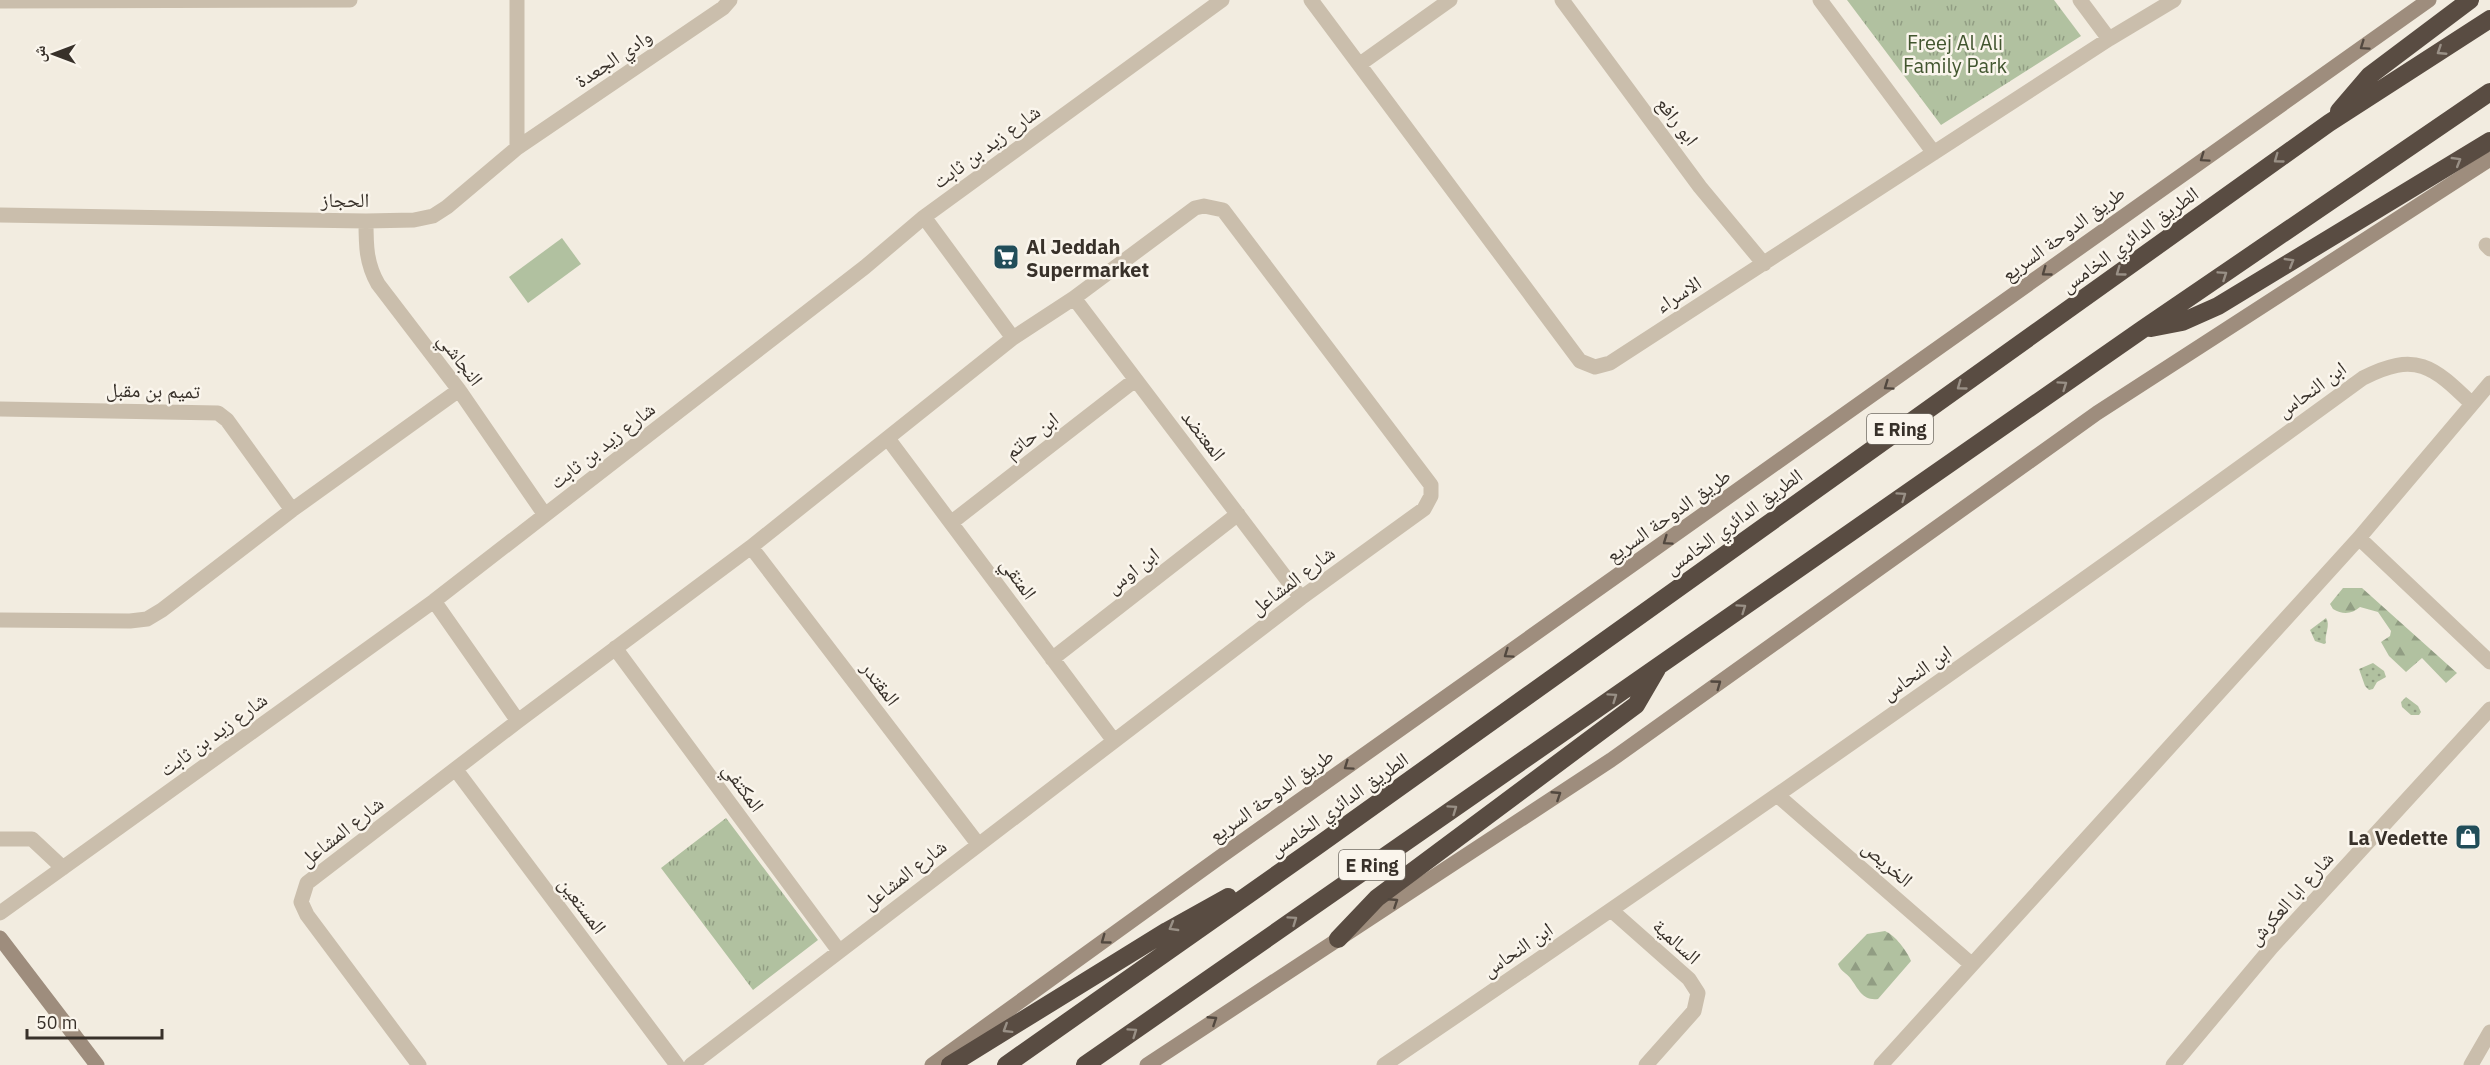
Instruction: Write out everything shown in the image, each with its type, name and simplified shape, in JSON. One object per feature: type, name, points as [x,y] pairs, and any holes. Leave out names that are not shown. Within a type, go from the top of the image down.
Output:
[{"type":"highway","points":[[2329,123],[2368,76],[2470,0]]},
{"type":"highway","name":"الطريق الدائري الخامس","points":[[1006,1065],[1316,847],[2329,123],[2490,19]]},
{"type":"highway","name":"E Ring","points":[[1085,1065],[2143,330],[2490,92]]},
{"type":"highway","points":[[2143,330],[2182,322],[2218,306],[2490,141]]},
{"type":"highway","points":[[1338,939],[1377,898],[1636,705],[1660,665]]},
{"type":"highway","points":[[950,1065],[1167,931],[1316,847]]},
{"type":"street","points":[[0,1],[350,0]]},
{"type":"street","points":[[517,0],[517,148]]},
{"type":"street","name":"وادي الجعدة","points":[[517,148],[723,8],[730,0]]},
{"type":"street","name":"شارع زيد بن ثابت","points":[[0,913],[434,601],[865,267],[924,217],[1222,0]]},
{"type":"street","name":"الاسراء","points":[[1311,0],[1580,362],[1603,366],[2109,39],[2174,0]]},
{"type":"street","points":[[1360,64],[1450,0]]},
{"type":"street","name":"ابو رافع","points":[[1562,0],[1701,187],[1764,264]]},
{"type":"street","points":[[1820,0],[1934,153]]},
{"type":"street","points":[[2080,0],[2109,39]]},
{"type":"street","name":"طريق الدوحة السريع","points":[[932,1065],[1239,843],[2429,0]]},
{"type":"street","name":"الحجاز","points":[[0,214],[414,220],[433,216],[447,207],[517,148]]},
{"type":"street","points":[[1147,1065],[1611,760],[2097,412],[2490,159]]},
{"type":"street","name":"شارع المشاعل","points":[[419,1065],[307,915],[301,902],[307,883],[518,720],[751,547],[889,440],[1013,338],[1074,298],[1195,208],[1214,207],[1223,210],[1431,485],[1432,490],[1424,509],[1301,598],[691,1065]]},
{"type":"street","points":[[924,217],[1013,338]]},
{"type":"street","name":"النجاشي","points":[[366,221],[366,250],[369,268],[378,284],[459,390],[545,515]]},
{"type":"street","name":"المعتضد","points":[[1074,298],[1301,598]]},
{"type":"street","name":"ابن النحاس","points":[[1384,1065],[1777,795],[2156,529],[2363,378],[2385,366],[2409,362],[2444,376],[2472,404]]},
{"type":"street","name":"ابن حاتم","points":[[952,522],[1135,380]]},
{"type":"street","points":[[1881,1065],[2359,538],[2490,383]]},
{"type":"street","points":[[0,620],[147,619],[162,610],[292,510],[459,390]]},
{"type":"street","name":"تميم بن مقبل","points":[[0,409],[218,413],[227,420],[292,510]]},
{"type":"street","name":"المتقي","points":[[889,440],[1114,741]]},
{"type":"street","name":"ابن اوس","points":[[1052,659],[1238,514]]},
{"type":"street","points":[[2359,538],[2490,662]]},
{"type":"street","name":"المقتدر","points":[[751,547],[978,844]]},
{"type":"street","points":[[434,601],[518,720]]},
{"type":"street","name":"المكتفي","points":[[615,648],[839,951]]},
{"type":"street","name":"شارع ابا العكرش","points":[[2175,1064],[2271,948],[2490,709]]},
{"type":"street","name":"المستعين","points":[[456,770],[677,1065]]},
{"type":"street","name":"الخريص","points":[[1777,795],[1971,964]]},
{"type":"street","points":[[0,838],[32,839],[63,868]]},
{"type":"street","name":"السالمية","points":[[1611,910],[1689,979],[1698,993],[1694,1011],[1646,1065]]},
{"type":"street","points":[[0,938],[97,1065]]},
{"type":"street","points":[[2470,1065],[2490,1032]]},
{"type":"street","points":[[1170,1065],[1179,1043]]},
{"type":"green space","name":"Freej Al Ali Family Park","points":[[1847,0],[2054,0],[2081,36],[1941,125]]},
{"type":"green space","points":[[562,238],[581,264],[528,303],[509,277]]},
{"type":"green space","points":[[2343,588],[2362,588],[2457,673],[2446,683],[2422,658],[2406,672],[2389,656],[2381,642],[2390,636],[2391,631],[2378,612],[2360,607],[2347,613],[2333,609],[2330,604]]},
{"type":"green space","points":[[2326,618],[2328,627],[2324,644],[2315,641],[2310,630]]},
{"type":"green space","points":[[2373,663],[2384,671],[2386,677],[2369,690],[2365,686],[2359,669]]},
{"type":"green space","points":[[2406,697],[2418,706],[2421,712],[2419,715],[2411,715],[2402,707],[2401,702]]},
{"type":"green space","points":[[726,818],[818,940],[753,990],[661,868]]},
{"type":"green space","points":[[1885,931],[1900,944],[1911,961],[1878,999],[1873,999],[1862,994],[1838,964],[1867,934]]},
{"type":"place","name":"Al Jeddah Supermarket","points":[[1006,257]]},
{"type":"place","name":"La Vedette","points":[[2468,837]]}]
